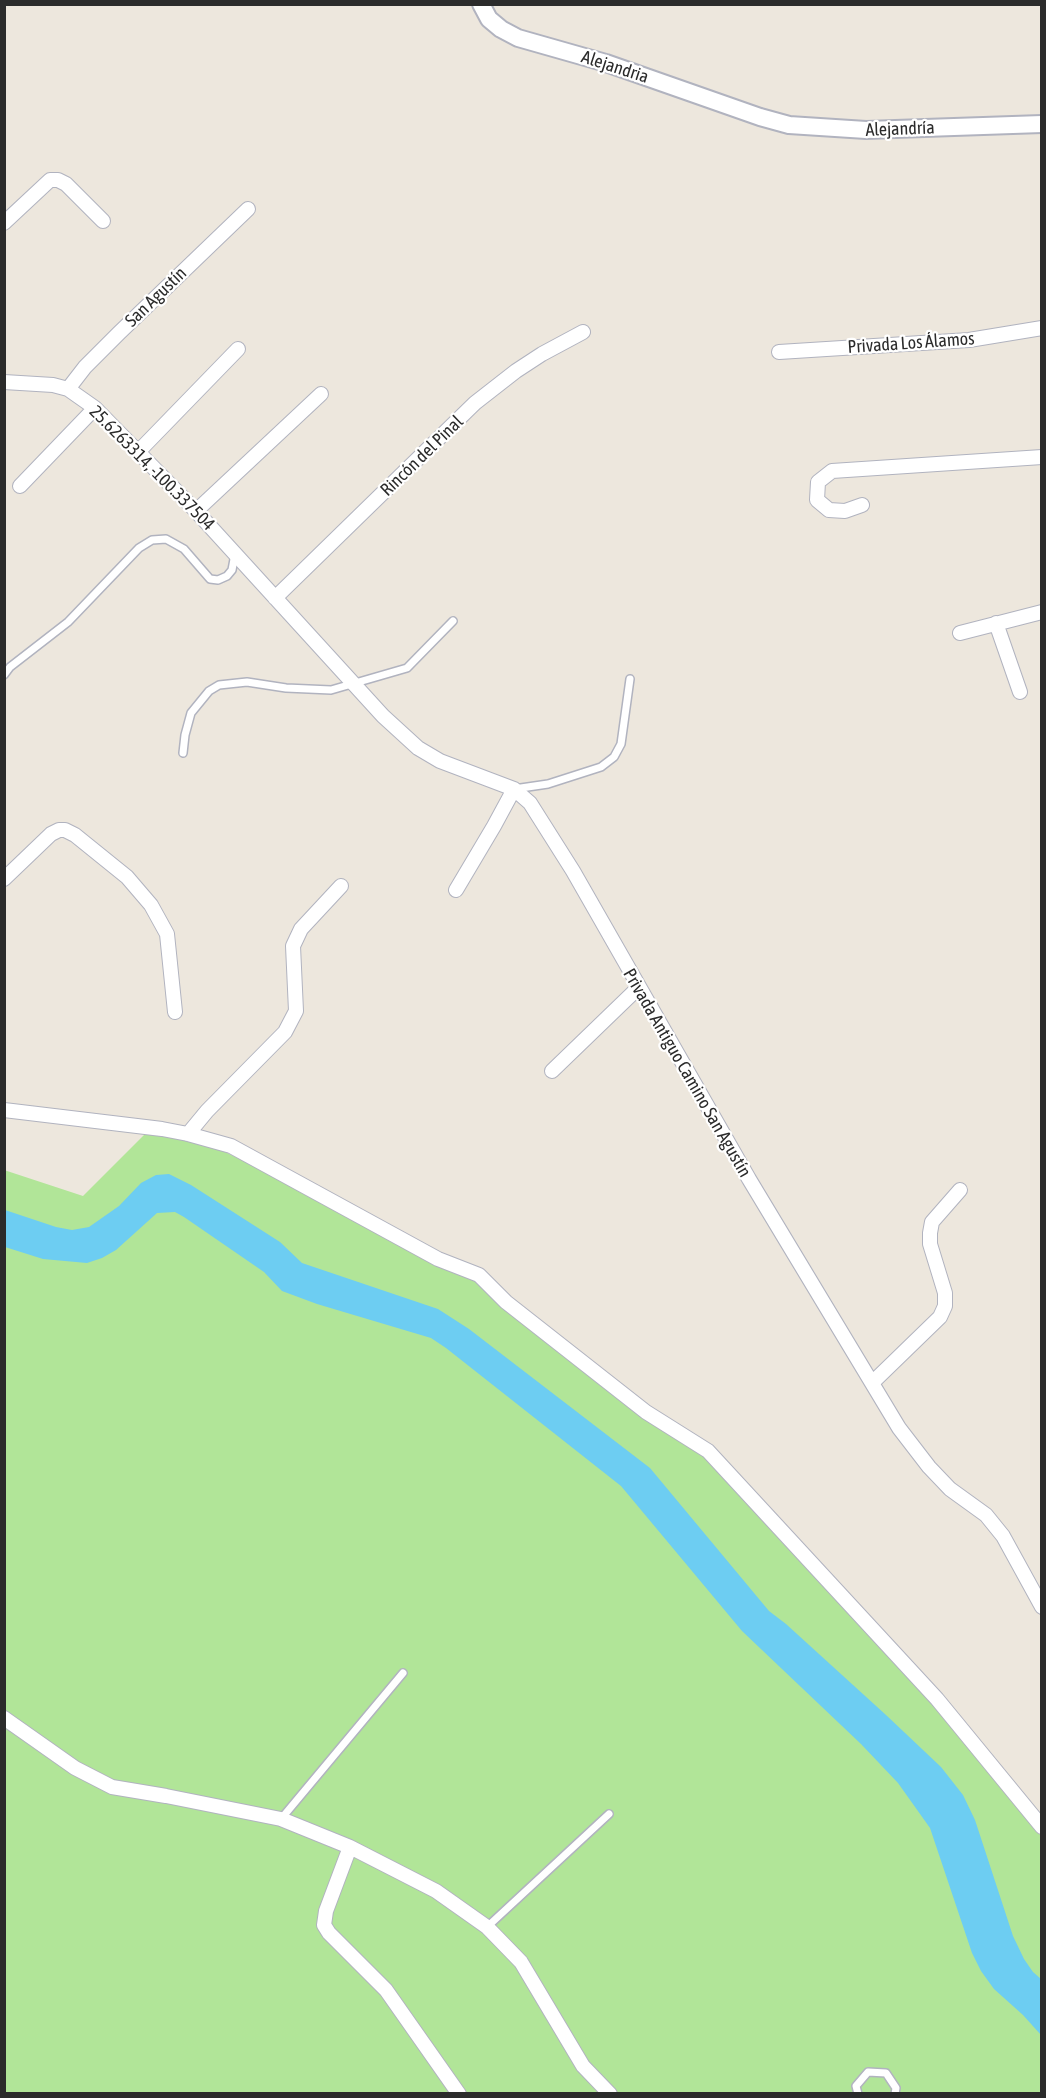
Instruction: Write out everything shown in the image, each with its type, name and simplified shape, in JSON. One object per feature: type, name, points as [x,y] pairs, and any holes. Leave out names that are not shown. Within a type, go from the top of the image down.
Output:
[{"type":"street","name":"Alejandria","points":[[481,4],[489,19],[518,38],[606,63],[760,117]]},
{"type":"street","name":"Alejandría","points":[[760,117],[789,125],[866,130],[1041,124]]},
{"type":"street","points":[[4,223],[50,180],[58,180],[66,184],[103,221]]},
{"type":"street","name":"San Agustín","points":[[68,389],[119,333],[248,209]]},
{"type":"street","name":"Privada Los Álamos","points":[[779,352],[969,340],[1041,328]]},
{"type":"street","name":"Rincón del Pinal","points":[[275,598],[476,403],[516,371],[542,354],[583,333]]},
{"type":"street","points":[[138,452],[238,350]]},
{"type":"street","name":"25.6263314, -100.337504","points":[[4,382],[52,385],[68,389],[94,408],[196,511],[275,598]]},
{"type":"street","points":[[196,511],[321,394]]},
{"type":"street","points":[[20,486],[94,408]]},
{"type":"street","points":[[862,505],[844,511],[829,510],[817,500],[818,482],[832,471],[1041,458]]},
{"type":"street","name":"Privada Antiguo Camino San Agustín","points":[[275,598],[383,716],[418,748],[440,761],[514,789],[530,803],[573,872],[749,1179],[899,1428],[929,1467],[950,1489],[986,1515],[1003,1536],[1041,1607]]},
{"type":"street","points":[[960,633],[1041,612]]},
{"type":"street","points":[[996,623],[1020,692]]},
{"type":"street","points":[[456,890],[514,789]]},
{"type":"street","points":[[4,879],[51,834],[65,830],[75,835],[127,878],[151,905],[167,934],[176,1012]]},
{"type":"street","points":[[188,1134],[207,1111],[285,1032],[296,1011],[293,946],[301,929],[341,886]]},
{"type":"street","points":[[552,1071],[638,988]]},
{"type":"street","points":[[4,1110],[188,1134],[231,1146],[438,1259],[479,1275],[506,1302],[637,1406],[708,1451],[937,1699],[1041,1827]]},
{"type":"street","points":[[872,1383],[940,1317],[945,1306],[945,1293],[930,1244],[930,1233],[932,1222],[960,1190]]},
{"type":"street","points":[[4,1718],[75,1768],[112,1787],[281,1819],[350,1847],[436,1891],[487,1927],[521,1962],[583,2066],[610,2094]]},
{"type":"street","points":[[350,1847],[326,1911],[324,1925],[329,1933],[386,1990],[459,2094]]},
{"type":"lane","points":[[4,675],[10,667],[68,622],[139,548],[152,540],[166,539],[184,549],[210,579],[218,580],[227,576],[236,554]]},
{"type":"lane","points":[[183,753],[191,713],[209,691],[219,686],[247,682],[286,688],[332,690],[407,668],[453,621]]},
{"type":"lane","points":[[514,789],[548,784],[601,767],[614,757],[621,744],[630,679]]},
{"type":"lane","points":[[281,1819],[403,1673]]},
{"type":"lane","points":[[487,1927],[609,1814]]},
{"type":"lane","points":[[858,2094],[856,2086],[868,2072],[886,2073],[896,2088],[895,2094]]},
{"type":"green space","points":[[151,1128],[188,1134],[479,1275],[708,1451],[937,1699],[1041,1827],[1041,2093],[5,2093],[4,1170],[83,1196]]},
{"type":"water","points":[[169,1174],[191,1185],[280,1242],[302,1263],[438,1309],[469,1329],[650,1468],[769,1611],[941,1767],[963,1795],[975,1820],[1013,1936],[1024,1959],[1041,1979],[1041,2035],[994,1989],[981,1971],[972,1953],[930,1828],[898,1783],[861,1744],[742,1631],[621,1486],[446,1348],[431,1338],[317,1304],[282,1291],[264,1272],[175,1212],[157,1213],[116,1250],[87,1263],[43,1259],[5,1247],[5,1210],[56,1227],[72,1230],[89,1227],[119,1206],[141,1183],[156,1175]]}]
